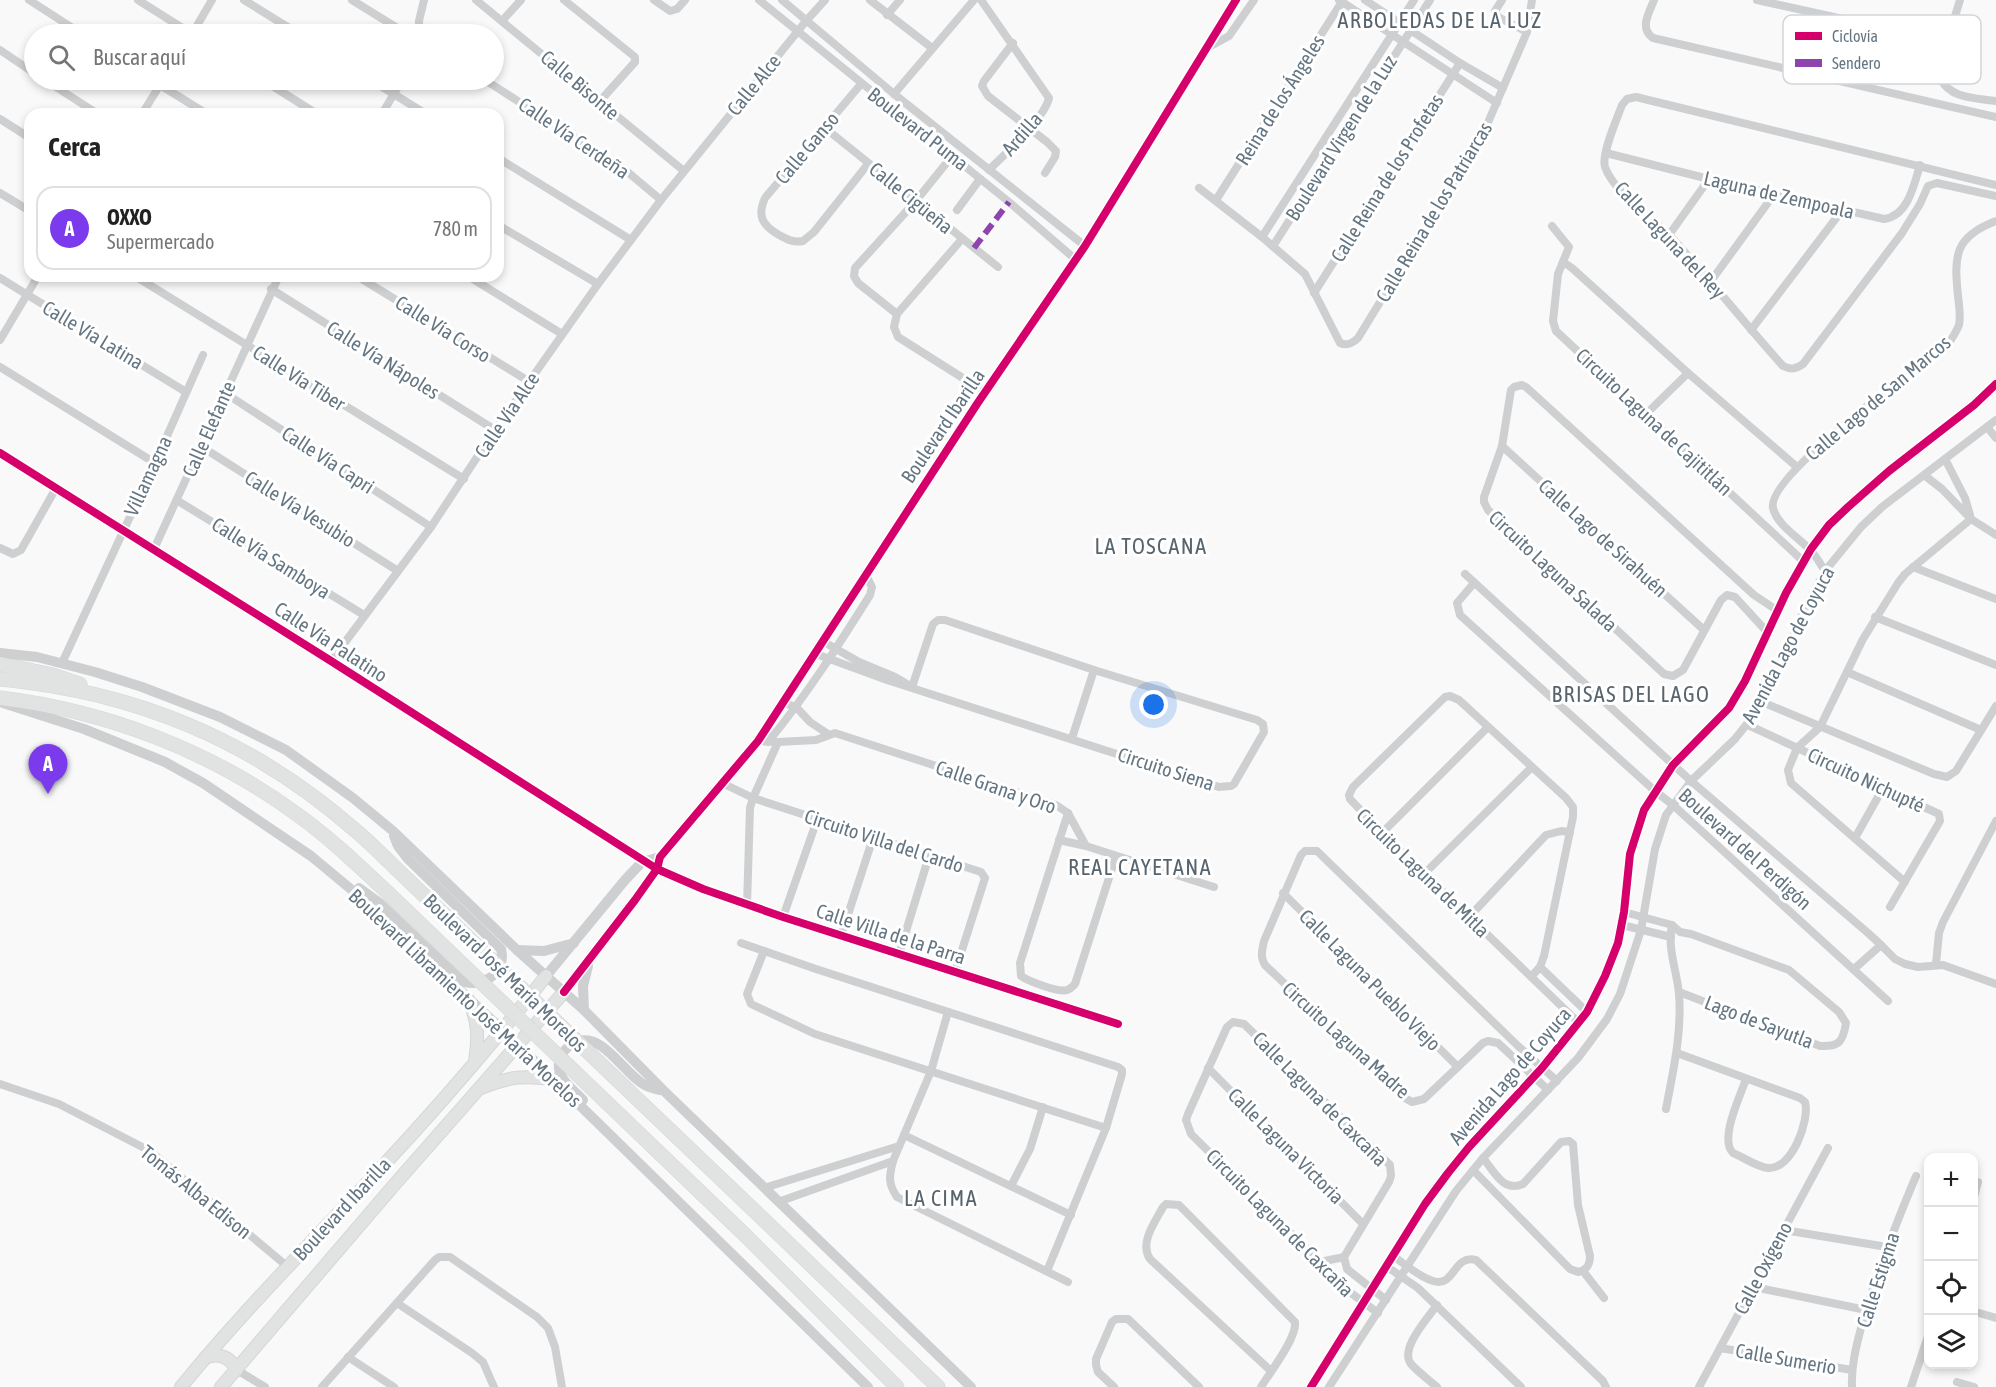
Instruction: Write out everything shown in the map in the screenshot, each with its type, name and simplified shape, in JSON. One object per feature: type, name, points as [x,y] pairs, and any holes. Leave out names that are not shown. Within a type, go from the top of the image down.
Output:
[{"type":"main road","points":[[0,664],[62,677],[101,695]]},
{"type":"main road","name":"Boulevard José María Morelos","points":[[0,679],[32,682],[101,695],[169,716],[245,751],[316,798],[356,830],[938,1387]]},
{"type":"main road","name":"Boulevard José María Morelos","points":[[0,700],[65,708],[168,741],[207,759],[299,815],[388,893],[746,1236],[897,1387]]},
{"type":"main road","name":"Boulevard Ibarilla","points":[[181,1387],[475,1063],[546,976]]},
{"type":"main road","name":"Boulevard Ibarilla","points":[[221,1387],[477,1089],[519,1045],[564,992]]},
{"type":"main road","points":[[468,999],[474,1013],[478,1035],[475,1063]]},
{"type":"main road","points":[[477,1089],[511,1077],[551,1079]]},
{"type":"main road","points":[[205,1358],[221,1355],[233,1362],[237,1370]]},
{"type":"street","points":[[29,0],[66,24]]},
{"type":"street","points":[[138,0],[176,24]]},
{"type":"street","points":[[198,24],[212,0]]},
{"type":"street","points":[[244,0],[283,24]]},
{"type":"street","points":[[352,0],[391,24]]},
{"type":"street","points":[[419,24],[424,0]]},
{"type":"street","name":"Calle Bisonte","points":[[476,0],[684,171]]},
{"type":"street","points":[[502,21],[520,0]]},
{"type":"street","points":[[564,0],[635,57],[635,62],[600,101]]},
{"type":"street","points":[[654,0],[667,10],[674,11],[685,0]]},
{"type":"street","name":"Boulevard Puma","points":[[759,0],[1075,259]]},
{"type":"street","name":"Boulevard Puma","points":[[782,0],[894,94],[1084,246]]},
{"type":"street","name":"Calle Alce","points":[[684,171],[797,31],[825,0]]},
{"type":"street","points":[[870,0],[932,48]]},
{"type":"street","points":[[887,15],[900,0]]},
{"type":"street","points":[[894,94],[974,0]]},
{"type":"street","points":[[981,0],[1013,43],[984,81],[984,91],[1056,151],[1045,173]]},
{"type":"street","name":"Boulevard Ibarilla","points":[[657,869],[660,857],[722,783],[763,741],[783,702],[824,642],[865,573],[1084,246],[1236,0]]},
{"type":"street","points":[[1207,48],[1229,36],[1254,0]]},
{"type":"street","points":[[1365,0],[1460,63],[1503,88]]},
{"type":"street","name":"Boulevard Virgen de la Luz","points":[[1262,237],[1414,0]]},
{"type":"street","name":"Boulevard Virgen de la Luz","points":[[1273,246],[1430,0]]},
{"type":"street","points":[[1502,0],[1495,11],[1498,17],[1527,32]]},
{"type":"street","name":"Calle Reina de los Patriarcas","points":[[1314,292],[1340,343],[1345,345],[1358,338],[1483,134],[1527,32],[1532,0]]},
{"type":"street","points":[[1654,0],[1645,26],[1648,34],[1653,38],[1783,68]]},
{"type":"street","points":[[1757,0],[1825,15]]},
{"type":"street","points":[[1955,15],[1960,0]]},
{"type":"street","points":[[1341,1],[1497,103]]},
{"type":"street","name":"Reina de los Ángeles","points":[[1216,200],[1341,1]]},
{"type":"street","name":"Ardilla","points":[[989,171],[1029,128],[1049,101],[1048,94],[1013,43]]},
{"type":"street","points":[[0,50],[24,66]]},
{"type":"street","name":"Calle Reina de los Profetas","points":[[1314,292],[1460,63]]},
{"type":"street","name":"Calle Ganso","points":[[861,84],[765,198],[761,208],[763,222],[771,230],[789,240],[803,241],[814,232],[868,164]]},
{"type":"street","points":[[1853,84],[1996,117]]},
{"type":"street","points":[[1943,84],[1956,93],[1996,100]]},
{"type":"street","points":[[61,90],[89,108]]},
{"type":"street","points":[[146,108],[157,90]]},
{"type":"street","points":[[173,90],[199,108]]},
{"type":"street","points":[[279,90],[307,108]]},
{"type":"street","points":[[387,90],[416,108]]},
{"type":"street","points":[[386,108],[396,90]]},
{"type":"street","name":"Calle Vía Cerdeña","points":[[501,90],[616,163],[661,200]]},
{"type":"street","points":[[1606,153],[1622,105],[1627,99],[1636,97],[1996,185]]},
{"type":"street","points":[[0,119],[24,134]]},
{"type":"street","name":"Calle Cigüeña","points":[[825,128],[998,267]]},
{"type":"street","name":"Laguna de Zempoala","points":[[1606,153],[1884,219],[1895,216],[1903,207],[1920,165]]},
{"type":"street","name":"Calle Laguna del Rey","points":[[1606,153],[1605,166],[1620,189],[1669,235],[1787,368],[1798,367],[1902,233],[1928,186],[1937,183],[1996,196]]},
{"type":"street","points":[[897,314],[858,283],[854,276],[855,268],[915,202],[952,156]]},
{"type":"street","points":[[504,162],[631,240]]},
{"type":"street","name":"Calle Vía Alce","points":[[331,661],[431,527],[495,430],[598,284],[684,171]]},
{"type":"street","points":[[957,210],[980,179]]},
{"type":"street","points":[[1669,235],[1708,179]]},
{"type":"street","points":[[1199,188],[1305,274],[1314,292]]},
{"type":"street","points":[[0,193],[24,207]]},
{"type":"street","points":[[1711,281],[1775,193]]},
{"type":"street","points":[[1751,330],[1844,209]]},
{"type":"street","name":"Calle Lago de San Marcos","points":[[1810,549],[1775,514],[1774,497],[1797,467],[1875,400],[1947,345],[1959,325],[1956,263],[1958,255],[1966,238],[1996,221]]},
{"type":"street","name":"Circuito Laguna de Cajititlán","points":[[1552,226],[1569,247],[1558,274],[1553,321],[1556,332],[1803,561]]},
{"type":"street","points":[[504,229],[598,284]]},
{"type":"street","points":[[962,239],[897,314],[894,327],[898,337],[985,392]]},
{"type":"street","points":[[1563,262],[1797,467]]},
{"type":"street","name":"Calle Vía Latina","points":[[0,278],[186,392]]},
{"type":"street","points":[[0,340],[35,282]]},
{"type":"street","name":"Calle Vía Tiber","points":[[145,282],[464,479]]},
{"type":"street","name":"Calle Elefante","points":[[154,549],[178,501],[276,282]]},
{"type":"street","name":"Calle Vía Corso","points":[[367,282],[530,382]]},
{"type":"street","points":[[478,282],[562,334]]},
{"type":"street","name":"Calle Vía Nápoles","points":[[272,289],[495,430]]},
{"type":"street","name":"Villamagna","points":[[63,663],[203,354]]},
{"type":"street","points":[[0,367],[155,463]]},
{"type":"street","points":[[1646,414],[1688,373]]},
{"type":"street","name":"Avenida Lago de Coyuca","points":[[1311,1387],[1425,1204],[1448,1173],[1542,1068],[1587,1012],[1618,944],[1630,854],[1641,819],[1654,791],[1673,765],[1729,708],[1810,549],[1829,525],[1888,471],[1974,405],[1996,384]]},
{"type":"street","name":"Circuito Laguna Salada","points":[[1768,633],[1731,595],[1724,597],[1683,670],[1678,674],[1669,675],[1656,666],[1485,507],[1484,497],[1502,446],[1511,390],[1522,385],[1754,596],[1778,611]]},
{"type":"street","name":"Calle Vía Capri","points":[[225,393],[431,527]]},
{"type":"street","name":"Avenida Lago de Coyuca","points":[[1329,1387],[1440,1214],[1473,1170],[1590,1044],[1607,1019],[1620,994],[1641,930],[1660,830],[1666,815],[1690,781],[1748,725],[1762,702],[1825,571],[1861,527],[1882,507],[1996,420]]},
{"type":"street","points":[[1987,427],[1996,438]]},
{"type":"street","name":"Calle Lago de Sirahuén","points":[[1502,446],[1704,630]]},
{"type":"street","name":"Calle Vía Vesubio","points":[[202,447],[398,571]]},
{"type":"street","name":"Calle Vía Palatino","points":[[0,453],[331,661],[642,862],[657,869]]},
{"type":"street","points":[[1945,459],[1965,498],[1971,519]]},
{"type":"street","points":[[1924,475],[1942,489],[1971,519],[1996,535]]},
{"type":"street","points":[[0,548],[13,554],[21,550],[56,488]]},
{"type":"street","name":"Calle Vía Samboya","points":[[178,501],[364,615]]},
{"type":"street","points":[[1748,725],[1797,748],[1820,727],[1875,617],[1905,574],[1971,519]]},
{"type":"street","points":[[1810,549],[1825,571]]},
{"type":"street","points":[[1913,567],[1996,599]]},
{"type":"street","points":[[763,741],[797,708],[872,591],[871,582],[865,573]]},
{"type":"street","name":"Boulevard del Perdigón","points":[[1465,574],[1690,781],[1868,933],[1895,959],[1905,964],[1918,966],[1936,964],[1953,968],[1996,984]]},
{"type":"street","name":"Boulevard del Perdigón","points":[[1474,583],[1457,603],[1460,615],[1888,1001]]},
{"type":"street","points":[[1875,617],[1996,665]]},
{"type":"street","name":"Circuito Siena","points":[[816,654],[912,687],[1225,787],[1237,781],[1264,732],[1263,724],[1257,720],[1094,670],[941,619],[933,624],[912,687]]},
{"type":"street","name":"Circuito Siena","points":[[824,642],[859,662],[912,687]]},
{"type":"street","name":"Boulevard José María Morelos","points":[[0,653],[63,663],[184,702],[254,732],[286,750],[318,771],[393,831],[546,976]]},
{"type":"street","points":[[1072,738],[1094,670]]},
{"type":"street","points":[[1847,672],[1981,729]]},
{"type":"street","name":"Circuito Laguna de Mitla","points":[[1531,977],[1540,967],[1544,956],[1574,813],[1570,803],[1455,697],[1445,697],[1353,787],[1349,795],[1351,802],[1424,874],[1469,917],[1531,977],[1579,1023]]},
{"type":"street","name":"Boulevard Libramiento José María Morelos","points":[[0,700],[84,729],[165,762],[203,783],[290,840],[364,900],[519,1045],[551,1079],[868,1387]]},
{"type":"street","name":"Calle Grana y Oro","points":[[783,702],[797,708],[810,722],[828,734]]},
{"type":"street","points":[[1762,702],[1934,774],[1947,777],[1956,771],[1996,706]]},
{"type":"street","points":[[1382,833],[1488,727]]},
{"type":"street","name":"Calle Grana y Oro","points":[[763,741],[816,740],[835,733],[1056,805],[1068,813],[1086,846]]},
{"type":"street","points":[[747,905],[749,828],[753,798],[778,742]]},
{"type":"street","name":"Circuito Nichupté","points":[[1890,907],[1905,882],[1940,821],[1940,816],[1797,748],[1788,770],[1791,783],[1905,882]]},
{"type":"street","points":[[1424,874],[1532,767]]},
{"type":"street","name":"Circuito Villa del Cardo","points":[[722,783],[753,798],[817,820],[981,872],[985,878],[955,972]]},
{"type":"street","points":[[1855,838],[1883,788]]},
{"type":"street","points":[[1068,813],[1020,963],[1021,976],[1026,980],[1061,991],[1075,984],[1116,856]]},
{"type":"street","points":[[783,917],[817,820]]},
{"type":"street","points":[[1936,964],[1939,933],[1943,922],[1996,821]]},
{"type":"street","points":[[339,880],[358,887],[375,900],[462,981],[477,983],[489,979],[498,972],[502,965],[501,949],[408,859],[395,840],[393,831]]},
{"type":"street","points":[[1469,917],[1546,836],[1561,831],[1570,832]]},
{"type":"street","points":[[841,936],[873,838]]},
{"type":"street","points":[[1059,840],[1086,846],[1214,887]]},
{"type":"street","points":[[1283,893],[1301,855],[1305,851],[1317,851],[1557,1081]]},
{"type":"street","points":[[899,954],[929,856]]},
{"type":"street","points":[[660,857],[642,862],[546,976],[584,1010],[664,1091],[971,1387]]},
{"type":"street","points":[[564,992],[657,869]]},
{"type":"street","name":"Calle Villa de la Parra","points":[[657,869],[747,905],[1118,1024]]},
{"type":"street","name":"Circuito Laguna Madre","points":[[1283,893],[1264,941],[1262,960],[1405,1098],[1412,1102],[1424,1099],[1483,1043],[1493,1041],[1504,1048],[1548,1090]]},
{"type":"street","name":"Calle Laguna Pueblo Viejo","points":[[1283,893],[1458,1067]]},
{"type":"street","points":[[1624,912],[1672,925],[1673,966],[1679,992],[1677,1053],[1665,1109]]},
{"type":"street","points":[[1622,925],[1671,937],[1680,932]]},
{"type":"street","name":"Lago de Sayutla","points":[[1672,925],[1680,932],[1789,969],[1839,1012],[1846,1023],[1845,1030],[1839,1043],[1835,1046],[1820,1046],[1679,992]]},
{"type":"street","points":[[517,950],[544,951],[574,943]]},
{"type":"street","points":[[741,943],[1118,1067],[1122,1074],[1106,1128],[1047,1271]]},
{"type":"street","points":[[1854,969],[1881,945]]},
{"type":"street","points":[[764,951],[747,994],[752,1004],[815,1034],[1106,1128]]},
{"type":"street","points":[[584,1010],[583,986],[589,960]]},
{"type":"street","points":[[1540,967],[1587,1012]]},
{"type":"street","points":[[948,1012],[931,1071],[893,1161],[888,1177],[889,1183],[897,1197],[1068,1282]]},
{"type":"street","name":"Calle Laguna de Caxcaña","points":[[1209,1068],[1227,1027],[1233,1023],[1244,1024],[1387,1161],[1391,1170],[1389,1182],[1344,1257]]},
{"type":"street","points":[[606,1132],[596,1114],[563,1079],[559,1071],[563,1051],[568,1047],[585,1040],[596,1042],[642,1083],[664,1091]]},
{"type":"street","points":[[1677,1053],[1746,1079],[1805,1102],[1807,1117],[1790,1156],[1785,1163],[1778,1166],[1767,1168],[1729,1149],[1727,1135],[1746,1079]]},
{"type":"street","name":"Circuito Laguna de Caxcaña","points":[[1209,1068],[1188,1114],[1187,1128],[1191,1134],[1347,1290],[1378,1313]]},
{"type":"street","name":"Calle Laguna Victoria","points":[[1209,1068],[1363,1224]]},
{"type":"street","name":"Tomás Alba Edison","points":[[0,1084],[59,1104],[150,1152],[288,1267]]},
{"type":"street","points":[[1011,1186],[1030,1149],[1043,1107]]},
{"type":"street","points":[[904,1135],[1071,1215]]},
{"type":"street","points":[[1473,1170],[1570,1269],[1583,1271],[1590,1264],[1578,1205],[1573,1144],[1569,1141],[1560,1142],[1522,1184],[1517,1186],[1502,1183],[1483,1158]]},
{"type":"street","points":[[764,1188],[899,1146]]},
{"type":"street","name":"Calle Oxígeno","points":[[1700,1387],[1828,1148]]},
{"type":"street","points":[[778,1202],[893,1161]]},
{"type":"street","points":[[825,1170],[830,1184]]},
{"type":"street","name":"Calle Estigma","points":[[1852,1387],[1852,1370],[1866,1310],[1887,1247],[1916,1176]]},
{"type":"street","points":[[1262,1387],[1294,1332],[1295,1322],[1179,1205],[1166,1204],[1146,1242],[1145,1249],[1150,1259],[1271,1371]]},
{"type":"street","points":[[1784,1230],[1887,1247]]},
{"type":"street","points":[[1393,1256],[1434,1282],[1441,1282],[1448,1278],[1462,1261],[1476,1260],[1603,1381],[1605,1387]]},
{"type":"street","points":[[322,1387],[435,1260],[439,1257],[450,1257],[543,1322],[548,1328],[555,1347],[562,1387]]},
{"type":"street","points":[[1320,1262],[1344,1257],[1347,1269],[1386,1300]]},
{"type":"street","points":[[1386,1266],[1418,1288],[1437,1305],[1521,1387]]},
{"type":"street","points":[[1583,1271],[1604,1298]]},
{"type":"street","points":[[1754,1287],[1866,1310]]},
{"type":"street","points":[[397,1303],[483,1362],[494,1387]]},
{"type":"street","points":[[1437,1305],[1412,1341],[1408,1353],[1412,1364],[1437,1387]]},
{"type":"street","points":[[1979,1313],[1996,1318]]},
{"type":"street","points":[[1114,1387],[1098,1372],[1096,1359],[1112,1322],[1116,1319],[1128,1319],[1199,1387]]},
{"type":"street","name":"Calle Sumerio","points":[[1720,1348],[1852,1370]]},
{"type":"street","points":[[1911,1387],[1924,1350]]},
{"type":"street","points":[[348,1357],[394,1387]]},
{"type":"street","points":[[237,1370],[265,1387]]},
{"type":"street","points":[[1958,1382],[1974,1387]]},
{"type":"marked path","points":[[974,248],[1009,202]]},
{"type":"cycle path","points":[[564,992],[635,900],[657,869],[660,857],[758,741],[977,404],[1085,246],[1236,0]]},
{"type":"cycle path","points":[[1311,1387],[1425,1204],[1469,1147],[1542,1068],[1587,1012],[1618,943],[1624,912],[1630,854],[1644,810],[1673,765],[1729,708],[1745,681],[1786,593],[1811,549],[1829,525],[1848,507],[1889,471],[1974,405],[1996,384]]},
{"type":"cycle path","points":[[0,453],[657,869],[703,889],[783,917],[1118,1024]]},
{"type":"place","name":"OXXO","points":[[48,794]]},
{"type":"district","name":"ARBOLEDAS DE LA LUZ","points":[[1440,20]]},
{"type":"district","name":"LA TOSCANA","points":[[1151,546]]},
{"type":"district","name":"BRISAS DEL LAGO","points":[[1631,694]]},
{"type":"district","name":"REAL CAYETANA","points":[[1140,867]]},
{"type":"district","name":"LA CIMA","points":[[941,1198]]}]
